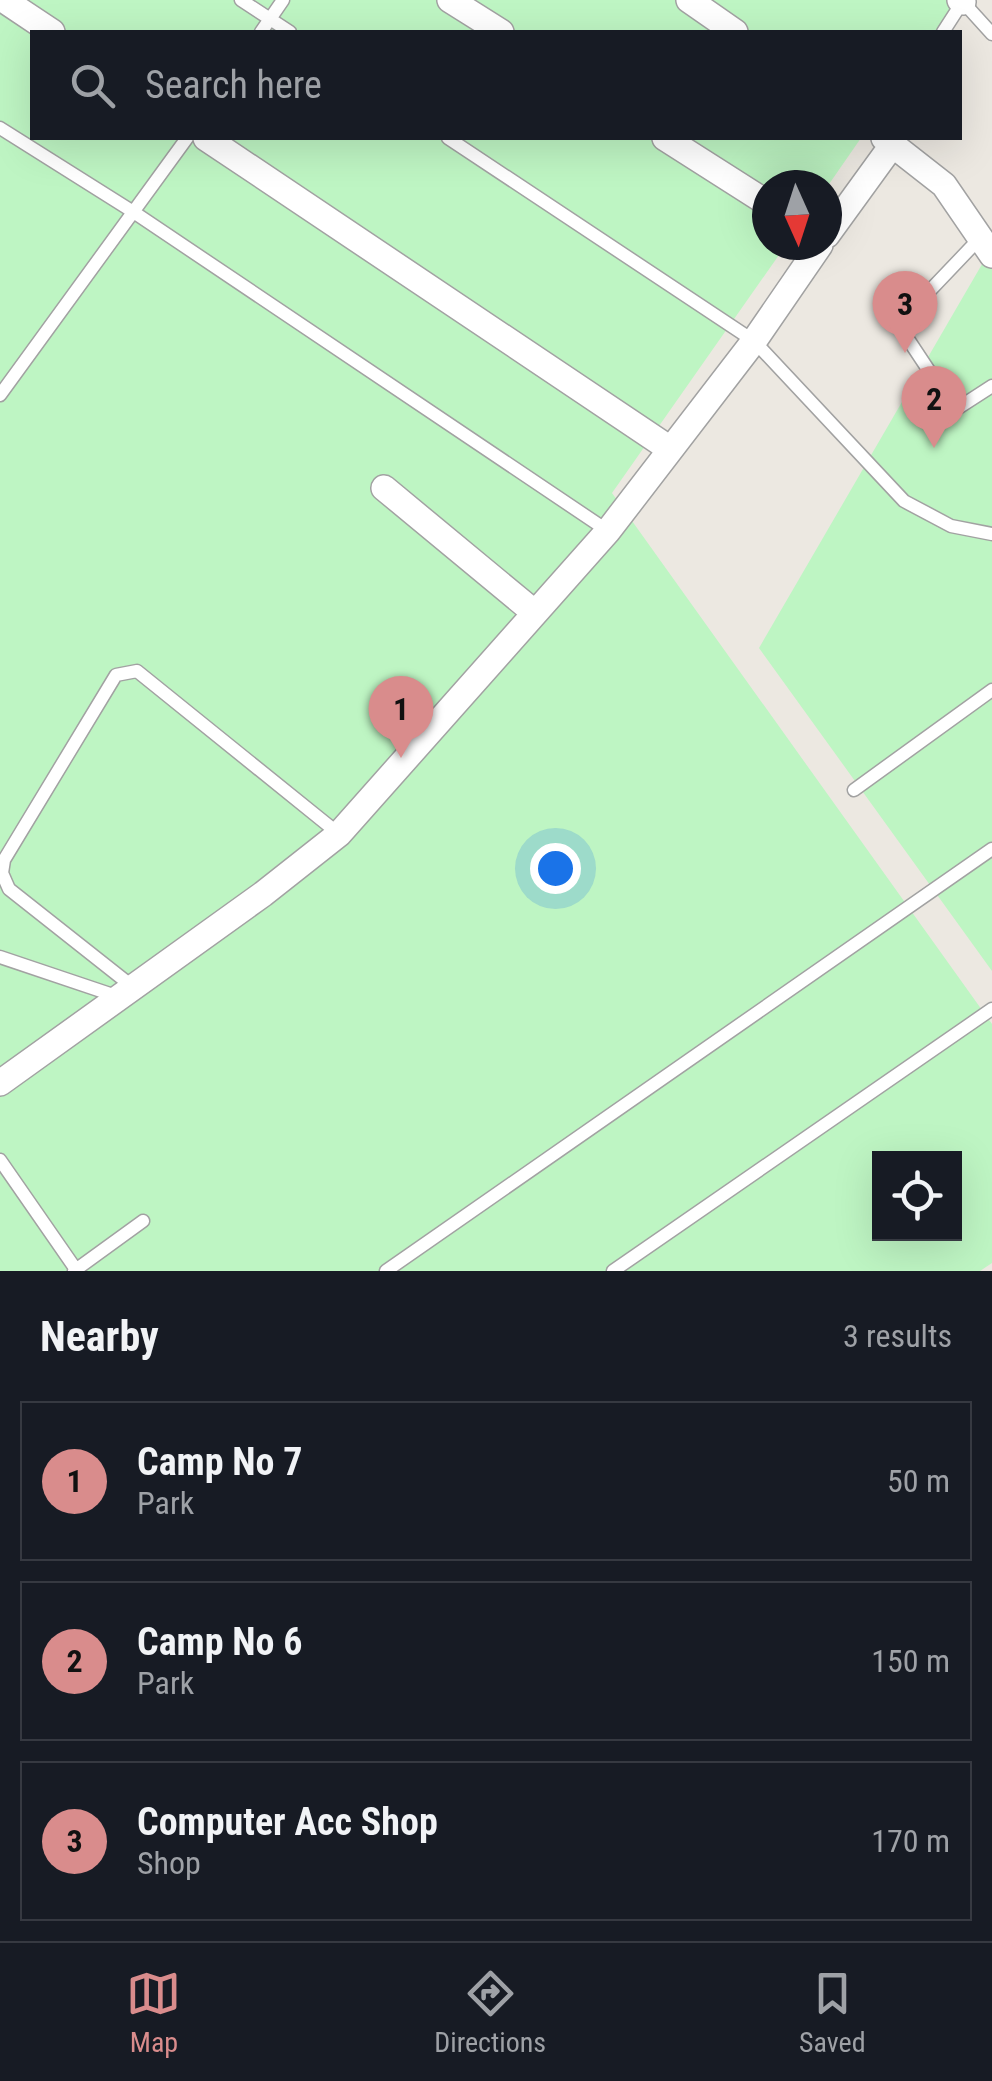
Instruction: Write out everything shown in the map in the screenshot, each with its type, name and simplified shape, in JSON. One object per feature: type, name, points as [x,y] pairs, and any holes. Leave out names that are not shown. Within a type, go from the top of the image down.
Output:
[{"type":"street","points":[[4,0],[49,30]]},
{"type":"street","points":[[450,0],[498,30]]},
{"type":"street","points":[[689,0],[732,30]]},
{"type":"street","points":[[209,140],[670,449]]},
{"type":"street","points":[[668,140],[752,193]]},
{"type":"street","points":[[842,212],[889,141],[944,186],[986,246]]},
{"type":"street","points":[[0,1083],[264,894],[340,834],[608,531],[754,341],[810,260]]},
{"type":"street","points":[[384,488],[535,613]]},
{"type":"lane","points":[[241,0],[287,30]]},
{"type":"lane","points":[[262,30],[283,0]]},
{"type":"lane","points":[[944,30],[962,1],[992,34]]},
{"type":"lane","points":[[0,128],[135,213],[608,531]]},
{"type":"lane","points":[[0,395],[187,140]]},
{"type":"lane","points":[[451,140],[754,341],[904,501],[951,526],[992,534]]},
{"type":"lane","points":[[986,246],[898,324],[955,410],[992,386]]},
{"type":"lane","points":[[126,992],[9,889],[2,872],[4,860],[116,675],[137,672],[340,834]]},
{"type":"lane","points":[[854,790],[992,690]]},
{"type":"lane","points":[[386,1271],[992,850]]},
{"type":"lane","points":[[0,956],[126,992]]},
{"type":"lane","points":[[613,1271],[992,1009]]},
{"type":"lane","points":[[0,1160],[76,1270],[143,1221]]},
{"type":"green space","points":[[0,0],[958,0],[936,30],[30,30],[30,140],[860,140],[839,170],[752,170],[752,260],[775,260],[612,493],[992,1024],[992,1263],[980,1271],[0,1271]]},
{"type":"green space","points":[[992,247],[992,971],[759,648]]},
{"type":"place","name":"Computer Acc Shop","points":[[905,353]]},
{"type":"place","name":"Camp No 6","points":[[934,448]]},
{"type":"place","name":"Camp No 7","points":[[401,758]]}]
